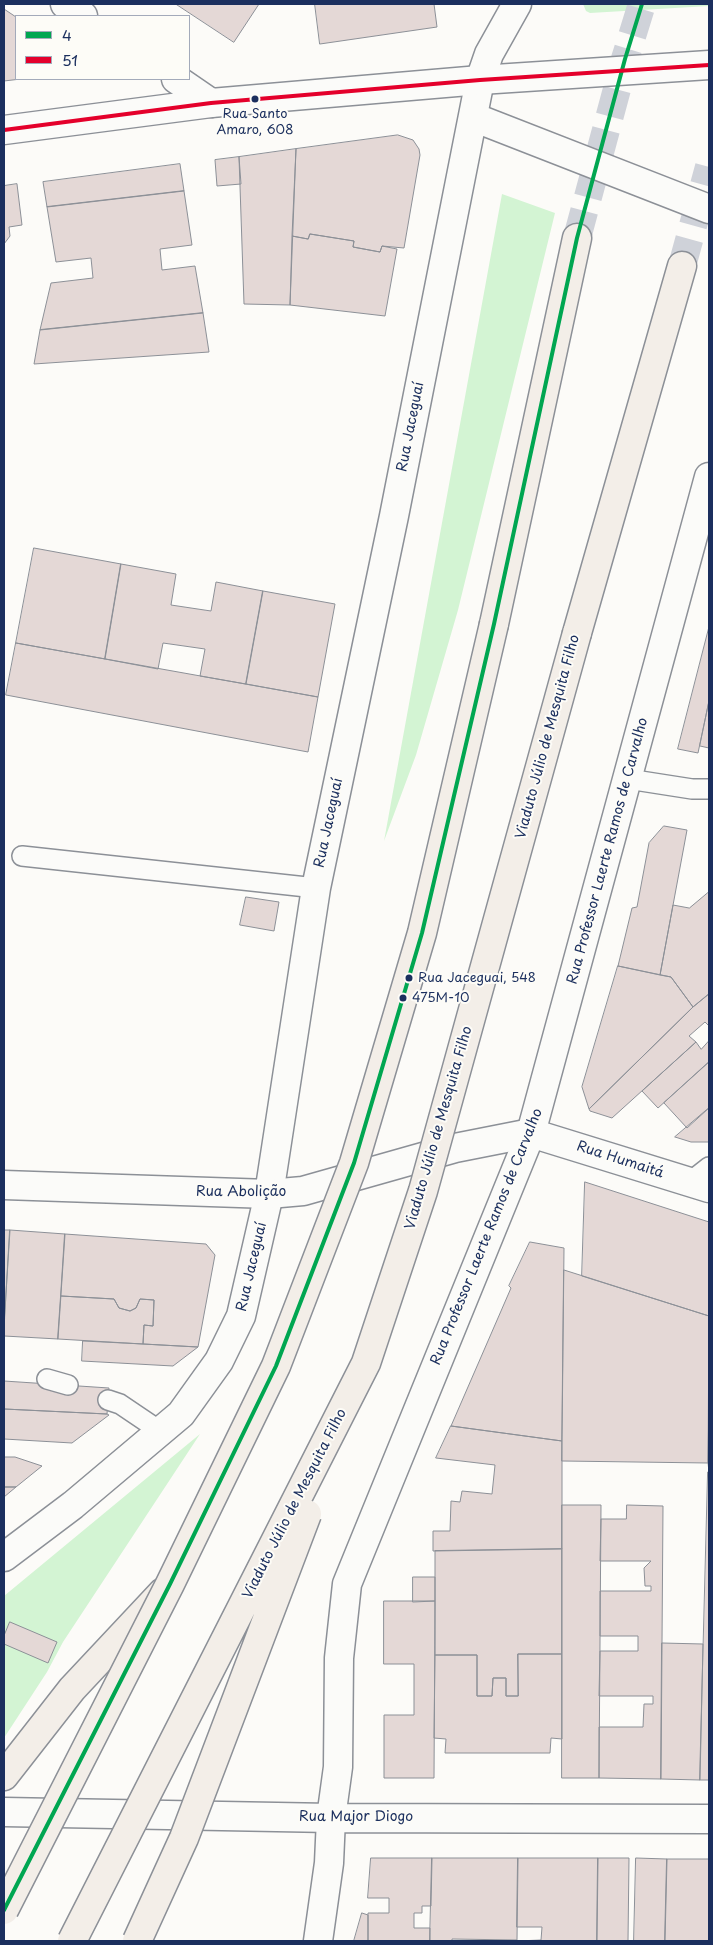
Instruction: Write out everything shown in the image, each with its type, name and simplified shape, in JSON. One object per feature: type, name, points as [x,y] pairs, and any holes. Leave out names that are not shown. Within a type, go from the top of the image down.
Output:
[{"type":"highway","points":[[4,1910],[170,1584],[276,1366],[354,1163],[422,932],[494,624],[577,238]]},
{"type":"highway","name":"Viaduto Júlio de Mesquita Filho","points":[[72,1941],[366,1363],[423,1191],[577,633],[682,266]]},
{"type":"highway","points":[[137,1941],[184,1838],[366,1363]]},
{"type":"highway","points":[[4,1776],[72,1689],[170,1584]]},
{"type":"street","points":[[64,4],[81,15]]},
{"type":"street","name":"Rua Jaceguaí","points":[[4,1556],[73,1505],[181,1414],[214,1368],[241,1316],[269,1194],[316,888],[394,516],[480,80],[489,54],[516,4]]},
{"type":"street","points":[[4,130],[211,103],[480,80],[709,65]]},
{"type":"street","points":[[177,80],[211,103]]},
{"type":"street","points":[[473,118],[709,209]]},
{"type":"street","name":"Rua Professor Laerte Ramos de Carvalho","points":[[318,1941],[329,1863],[331,1818],[338,1767],[339,1658],[347,1584],[531,1132],[709,477]]},
{"type":"street","name":"Rua Humaitá","points":[[531,1132],[703,1179]]},
{"type":"street","name":"Rua Abolição","points":[[4,1184],[269,1194],[303,1191],[455,1148],[531,1132]]},
{"type":"street","name":"Rua Major Diogo","points":[[4,1812],[331,1818],[709,1819]]},
{"type":"lane","points":[[628,779],[692,789],[709,789]]},
{"type":"lane","points":[[22,856],[316,888]]},
{"type":"lane","points":[[46,1380],[68,1385]]},
{"type":"lane","points":[[108,1400],[120,1404],[160,1431]]},
{"type":"green space","points":[[583,4],[709,4],[709,6],[590,13],[586,11]]},
{"type":"green space","points":[[502,194],[555,213],[458,610],[416,755],[384,841]]},
{"type":"green space","points":[[200,1434],[63,1642],[47,1672],[4,1738],[4,1596]]},
{"type":"building","points":[[176,4],[259,4],[234,42]]},
{"type":"building","points":[[315,4],[434,4],[437,27],[320,44]]},
{"type":"building","points":[[4,9],[15,16],[15,80],[4,81]]},
{"type":"building","points":[[398,135],[413,140],[419,149],[420,155],[404,248],[382,246],[380,252],[353,247],[354,241],[310,234],[308,239],[292,236],[296,149]]},
{"type":"building","points":[[296,149],[290,305],[244,304],[239,157]]},
{"type":"building","points":[[239,157],[241,184],[217,186],[215,160]]},
{"type":"building","points":[[180,164],[184,191],[47,207],[43,182]]},
{"type":"building","points":[[17,184],[22,225],[9,227],[10,236],[4,244],[4,186]]},
{"type":"building","points":[[184,191],[192,245],[160,249],[162,270],[195,266],[203,313],[40,330],[51,283],[93,278],[91,258],[56,262],[47,207]]},
{"type":"building","points":[[310,234],[354,241],[353,247],[380,252],[382,246],[397,249],[385,316],[290,305],[292,236],[308,239]]},
{"type":"building","points":[[203,313],[209,352],[34,364],[40,330]]},
{"type":"building","points":[[34,548],[121,564],[105,659],[16,643]]},
{"type":"building","points":[[121,564],[176,574],[171,605],[211,611],[216,582],[263,591],[246,684],[200,676],[205,649],[163,643],[158,669],[105,659]]},
{"type":"building","points":[[263,591],[335,604],[318,697],[246,684]]},
{"type":"building","points":[[709,627],[709,701],[698,753],[678,749]]},
{"type":"building","points":[[16,643],[318,697],[308,752],[6,695]]},
{"type":"building","points":[[709,701],[709,748],[700,746]]},
{"type":"building","points":[[664,826],[687,830],[660,975],[618,966],[632,908],[637,907],[649,843]]},
{"type":"building","points":[[709,892],[709,994],[693,1007],[671,977],[660,975],[673,905],[689,908]]},
{"type":"building","points":[[246,897],[279,902],[274,931],[240,925]]},
{"type":"building","points":[[618,966],[671,977],[693,1007],[589,1109],[582,1087]]},
{"type":"building","points":[[709,994],[709,1026],[705,1022],[689,1036],[696,1042],[612,1118],[590,1111],[589,1109],[693,1007]]},
{"type":"building","points":[[709,1041],[709,1062],[658,1108],[642,1091],[696,1042],[701,1049]]},
{"type":"building","points":[[709,1062],[709,1108],[687,1128],[664,1103]]},
{"type":"building","points":[[709,1108],[709,1142],[691,1142],[675,1137]]},
{"type":"building","points":[[585,1182],[709,1222],[709,1316],[582,1276]]},
{"type":"building","points":[[4,1230],[10,1230],[4,1325]]},
{"type":"building","points":[[10,1230],[65,1234],[58,1339],[4,1336]]},
{"type":"building","points":[[65,1234],[206,1244],[215,1255],[198,1347],[143,1344],[144,1325],[153,1326],[154,1300],[140,1299],[136,1308],[130,1311],[119,1308],[114,1299],[61,1296]]},
{"type":"building","points":[[530,1242],[564,1248],[562,1441],[451,1426],[511,1288],[509,1286]]},
{"type":"building","points":[[564,1270],[709,1316],[708,1463],[562,1461]]},
{"type":"building","points":[[61,1296],[114,1299],[119,1308],[130,1311],[136,1308],[140,1299],[154,1300],[153,1326],[144,1325],[143,1344],[58,1339]]},
{"type":"building","points":[[83,1341],[198,1347],[173,1366],[82,1361]]},
{"type":"building","points":[[4,1381],[109,1388],[107,1414],[4,1409]]},
{"type":"building","points":[[709,1402],[709,1472],[708,1463]]},
{"type":"building","points":[[4,1409],[109,1415],[72,1443],[4,1439]]},
{"type":"building","points":[[451,1426],[562,1441],[562,1549],[433,1551],[433,1531],[450,1531],[451,1501],[460,1502],[462,1491],[492,1494],[495,1465],[436,1458]]},
{"type":"building","points":[[4,1457],[15,1457],[42,1466],[16,1487],[4,1487]]},
{"type":"building","points":[[708,1472],[709,1780],[700,1780]]},
{"type":"building","points":[[4,1487],[16,1487],[4,1497]]},
{"type":"building","points":[[562,1505],[601,1505],[599,1778],[562,1778]]},
{"type":"building","points":[[627,1505],[663,1506],[661,1779],[599,1778],[599,1727],[643,1727],[644,1704],[653,1704],[653,1696],[599,1696],[600,1651],[638,1651],[638,1636],[600,1636],[600,1591],[651,1591],[651,1586],[645,1586],[644,1568],[651,1561],[600,1561],[601,1519],[626,1519]]},
{"type":"building","points":[[562,1549],[562,1654],[518,1654],[518,1696],[506,1696],[506,1678],[493,1678],[492,1696],[477,1696],[477,1655],[435,1655],[435,1551]]},
{"type":"building","points":[[413,1577],[435,1577],[435,1601],[413,1602]]},
{"type":"building","points":[[384,1601],[435,1601],[434,1778],[384,1778],[384,1715],[414,1715],[414,1664],[384,1664]]},
{"type":"building","points":[[10,1622],[57,1642],[48,1663],[4,1644],[4,1636]]},
{"type":"building","points":[[662,1643],[703,1644],[700,1780],[661,1779]]},
{"type":"building","points":[[518,1654],[562,1654],[562,1739],[551,1738],[550,1753],[445,1753],[446,1739],[434,1738],[435,1655],[477,1655],[477,1696],[492,1696],[493,1678],[506,1678],[506,1696],[518,1696]]},
{"type":"building","points":[[371,1858],[432,1858],[431,1906],[422,1906],[422,1913],[414,1913],[414,1928],[430,1928],[430,1941],[368,1941],[368,1913],[389,1913],[389,1898],[368,1898]]},
{"type":"building","points":[[432,1858],[518,1858],[517,1940],[452,1939],[452,1941],[430,1941]]},
{"type":"building","points":[[518,1858],[598,1858],[597,1941],[517,1941],[541,1940],[542,1927],[517,1927]]},
{"type":"building","points":[[598,1858],[629,1858],[628,1941],[597,1941]]},
{"type":"building","points":[[636,1858],[667,1859],[665,1941],[634,1941]]},
{"type":"building","points":[[667,1859],[709,1859],[709,1941],[665,1941]]},
{"type":"building","points":[[362,1913],[368,1915],[368,1941],[354,1941]]},
{"type":"tunnel","points":[[577,238],[625,59],[642,4]]},
{"type":"tunnel","points":[[682,266],[709,167]]},
{"type":"transit line","name":"4","points":[[4,1910],[170,1584],[276,1366],[354,1163],[422,933],[494,624],[577,238],[625,59],[642,4]]},
{"type":"transit line","name":"51","points":[[4,130],[211,103],[480,80],[709,65]]},
{"type":"place","name":"Rua Santo Amaro, 608","points":[[255,99]]},
{"type":"place","name":"Rua Jaceguai, 548","points":[[409,978]]},
{"type":"place","name":"475M-10","points":[[403,998]]}]
